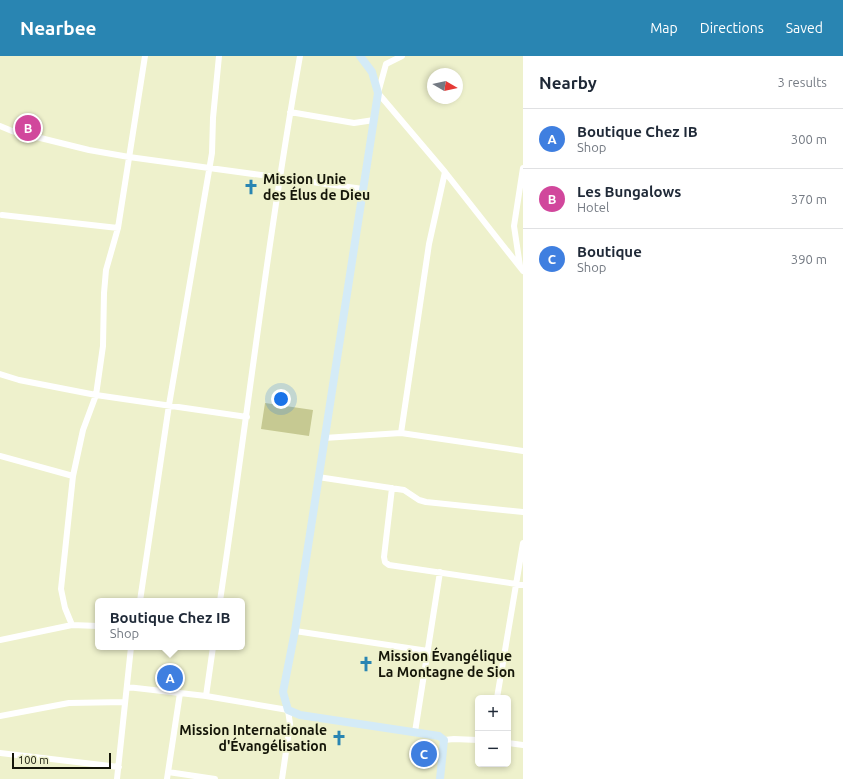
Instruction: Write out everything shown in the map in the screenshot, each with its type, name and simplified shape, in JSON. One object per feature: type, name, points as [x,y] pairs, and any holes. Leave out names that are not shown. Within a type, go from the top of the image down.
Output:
[{"type":"street","points":[[72,625],[65,608],[61,589],[73,476],[83,430],[96,395],[103,346],[106,270],[118,228],[145,56]]},
{"type":"street","points":[[140,598],[169,405],[212,153],[213,118],[219,56]]},
{"type":"street","points":[[220,598],[247,417],[279,178],[300,56]]},
{"type":"street","points":[[360,56],[372,72],[378,93],[445,172],[522,268]]},
{"type":"street","points":[[282,779],[290,724],[283,692],[294,631],[378,93],[386,64],[402,56]]},
{"type":"street","points":[[290,112],[354,123],[374,120]]},
{"type":"street","points":[[0,126],[19,133],[89,150],[129,157],[363,189]]},
{"type":"street","points":[[522,268],[514,226],[523,168]]},
{"type":"street","points":[[401,433],[429,244],[445,172]]},
{"type":"street","points":[[2,215],[118,228]]},
{"type":"street","points":[[0,374],[19,380],[96,395],[247,417]]},
{"type":"street","points":[[324,438],[401,433],[523,451]]},
{"type":"street","points":[[0,456],[73,476]]},
{"type":"street","points":[[318,477],[404,490],[419,500],[426,502],[523,512]]},
{"type":"street","points":[[392,488],[384,557],[385,562],[390,565],[523,586]]},
{"type":"street","points":[[498,695],[515,584],[523,543]]},
{"type":"street","points":[[415,732],[440,572]]},
{"type":"street","points":[[0,640],[72,625],[95,626]]},
{"type":"street","points":[[294,631],[428,652]]},
{"type":"street","points":[[117,779],[131,650]]},
{"type":"street","points":[[206,696],[213,650]]},
{"type":"street","points":[[127,687],[206,696],[288,710],[300,715],[438,736],[444,740],[454,738],[475,740]]},
{"type":"street","points":[[167,779],[180,693]]},
{"type":"street","points":[[0,716],[69,703],[125,702]]},
{"type":"street","points":[[440,779],[444,740]]},
{"type":"street","points":[[511,743],[523,745]]},
{"type":"street","points":[[0,754],[119,767]]},
{"type":"street","points":[[168,772],[215,779]]},
{"type":"green space","points":[[265,403],[313,410],[309,436],[261,429]]},
{"type":"place","name":"Les Bungalows","points":[[28,128]]},
{"type":"place","name":"Mission Unie des Élus de Dieu","points":[[251,187]]},
{"type":"place","name":"Mission Évangélique La Montagne de Sion","points":[[366,664]]},
{"type":"place","name":"Boutique Chez IB","points":[[170,678]]},
{"type":"place","name":"Mission Internationale d'Évangélisation","points":[[339,738]]},
{"type":"place","name":"Boutique","points":[[424,754]]}]
